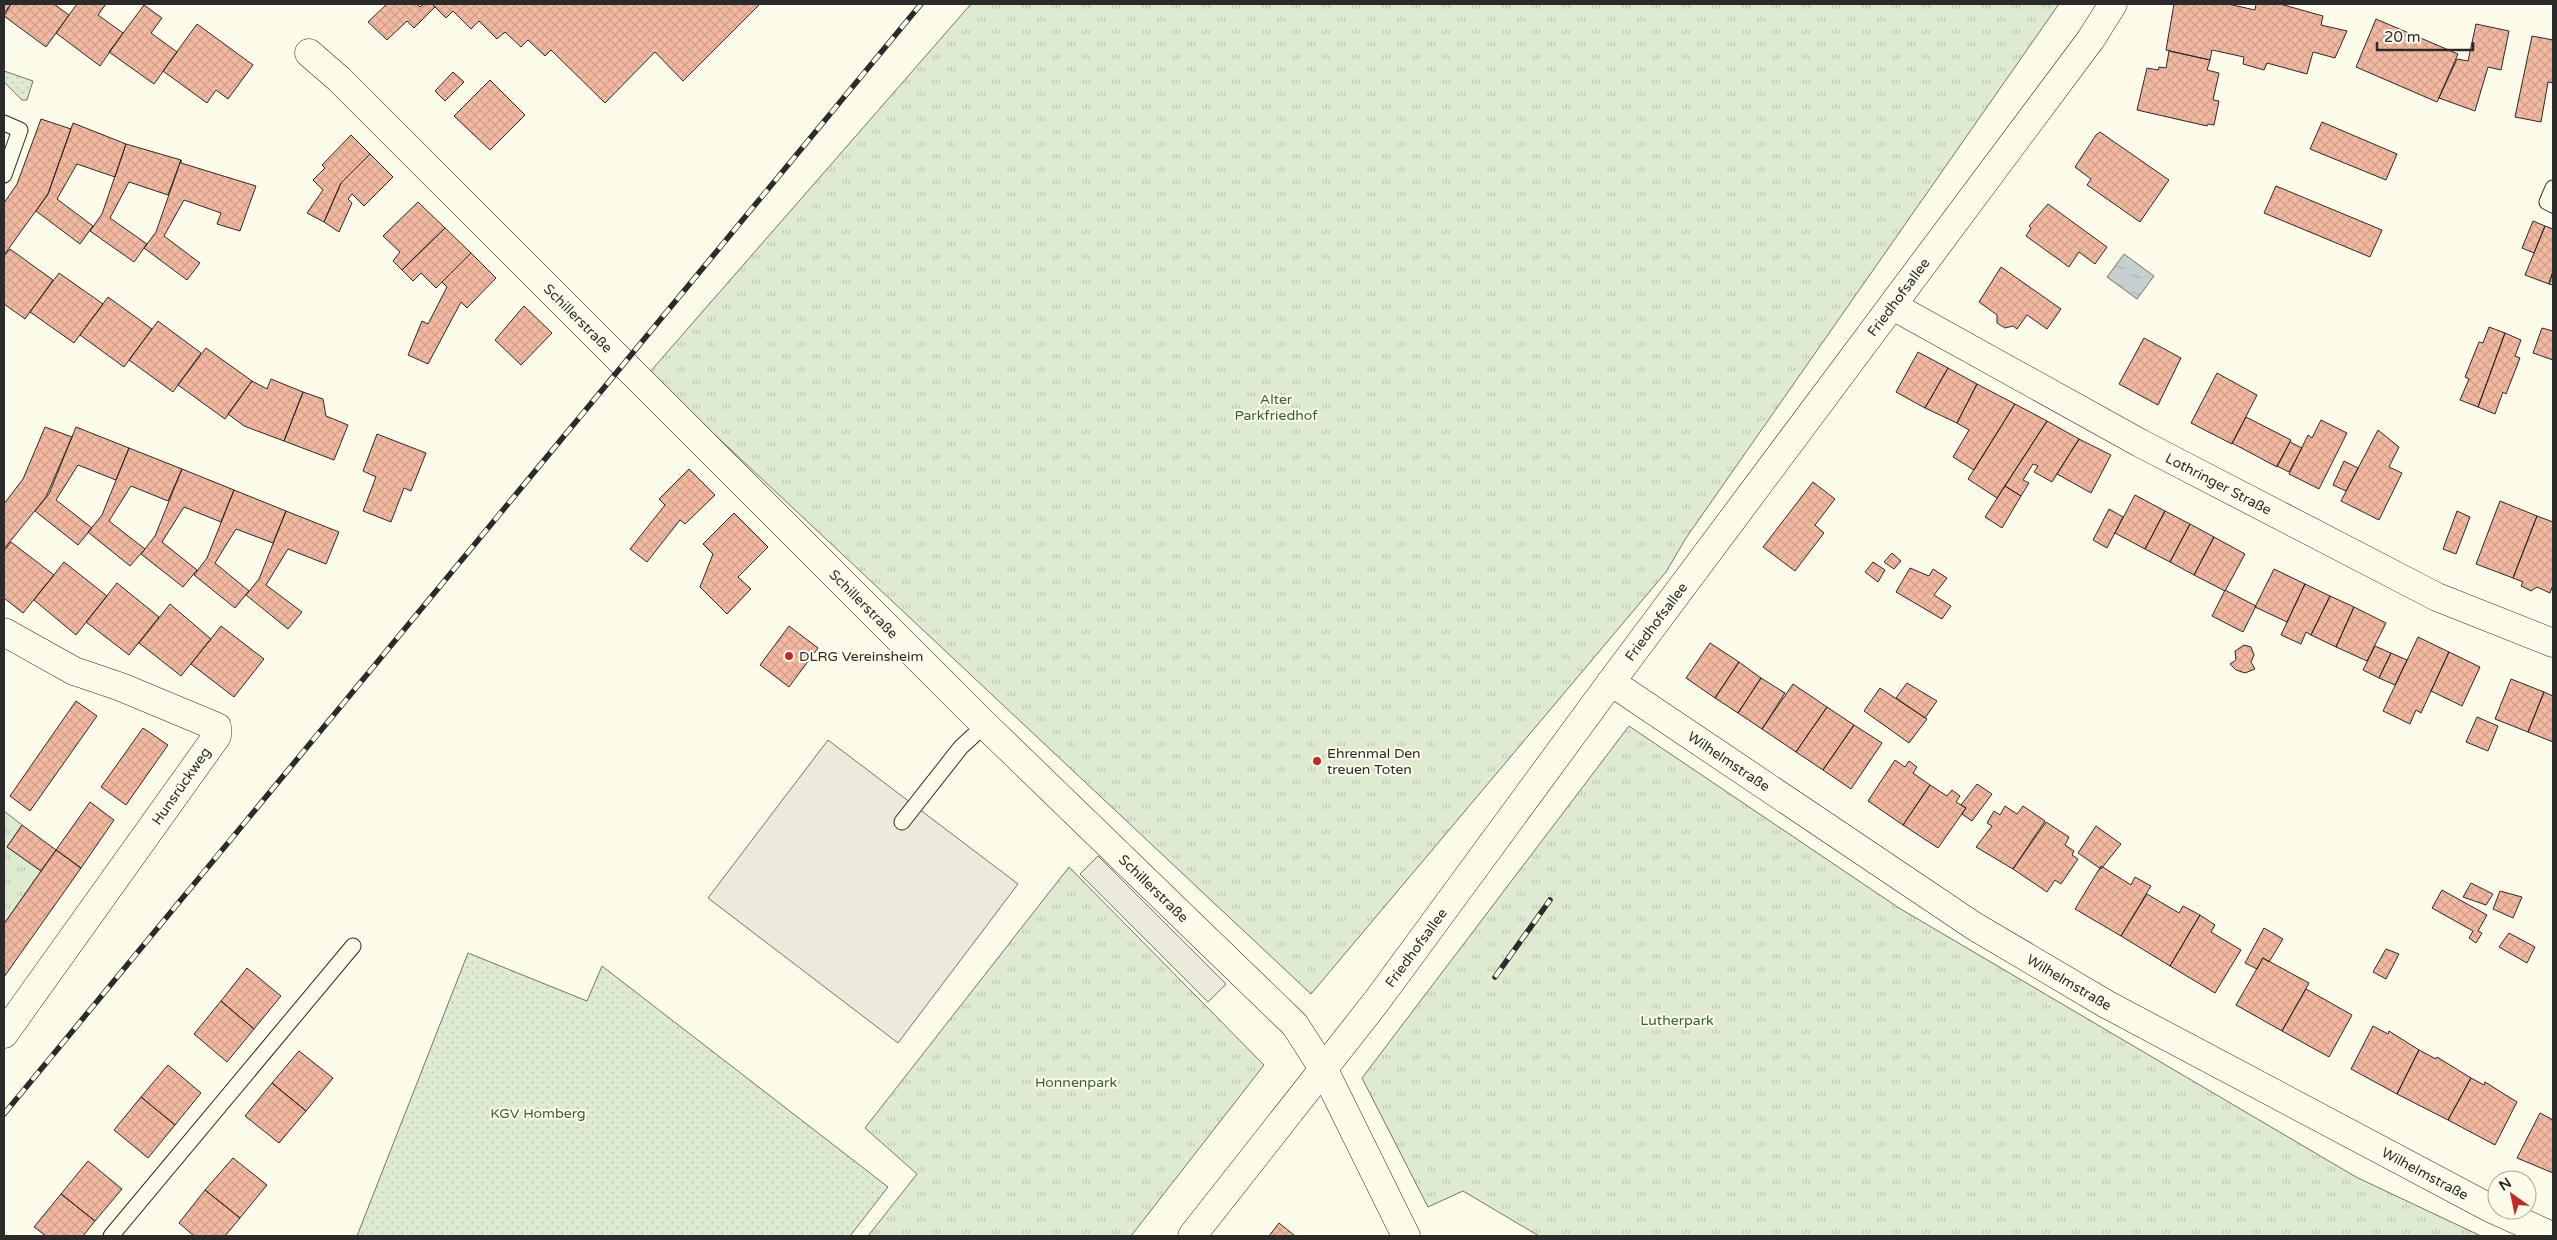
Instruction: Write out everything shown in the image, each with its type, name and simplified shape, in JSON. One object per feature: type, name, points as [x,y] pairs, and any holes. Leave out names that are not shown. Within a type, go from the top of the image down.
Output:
[{"type":"street","name":"Friedhofsallee","points":[[1192,1236],[1324,1070],[2085,47],[2114,4]]},
{"type":"street","name":"Schillerstraße","points":[[309,53],[339,79],[985,725],[1295,1025],[1324,1070],[1406,1236]]},
{"type":"street","name":"Lothringer Straße","points":[[1893,306],[2140,443],[2437,596],[2553,643]]},
{"type":"street","name":"Hunsrückweg","points":[[4,632],[74,671],[121,687],[217,727],[217,736],[4,1034]]},
{"type":"street","name":"Wilhelmstraße","points":[[1611,682],[1974,926],[2106,1004],[2490,1208],[2552,1236]]},
{"type":"lane","points":[[4,123],[20,130],[4,175]]},
{"type":"lane","points":[[2553,188],[2547,202],[2553,204]]},
{"type":"lane","points":[[902,822],[961,747],[985,725]]},
{"type":"lane","points":[[111,1236],[353,946]]},
{"type":"green space","name":"Alter Parkfriedhof","points":[[971,4],[2059,4],[1686,538],[1666,572],[1311,994],[649,373]]},
{"type":"green space","points":[[4,71],[33,81],[27,100],[22,100],[4,82]]},
{"type":"green space","name":"Lutherpark","points":[[1629,726],[1899,908],[2356,1177],[2481,1236],[1539,1236],[1463,1191],[1428,1207],[1362,1078]]},
{"type":"green space","points":[[4,811],[22,825],[7,847],[41,871],[4,924]]},
{"type":"green space","name":"Honnenpark","points":[[1069,867],[1264,1065],[1131,1236],[868,1236],[917,1174],[865,1128]]},
{"type":"green space","name":"KGV Homberg","points":[[468,953],[587,1001],[602,966],[888,1187],[850,1236],[357,1236]]},
{"type":"shaded area","points":[[828,740],[1018,884],[898,1043],[708,898]]},
{"type":"shaded area","points":[[1098,856],[1226,984],[1208,1002],[1080,874]]},
{"type":"water","points":[[2124,254],[2154,276],[2137,299],[2107,277]]},
{"type":"building","points":[[4,4],[11,4],[4,13]]},
{"type":"building","points":[[11,4],[54,4],[69,15],[46,47],[4,16]]},
{"type":"building","points":[[77,4],[106,4],[98,15],[123,33],[100,66],[56,33]]},
{"type":"building","points":[[387,4],[417,4],[420,7],[424,4],[432,4],[435,7],[414,28],[407,21],[387,40],[368,22]]},
{"type":"building","points":[[432,4],[760,4],[683,81],[655,52],[605,103],[551,50],[545,56],[528,40],[521,47],[505,32],[497,39],[479,21],[471,29],[453,11],[446,18]]},
{"type":"building","points":[[2174,4],[2228,4],[2255,10],[2256,4],[2280,4],[2323,16],[2321,25],[2347,31],[2335,58],[2313,52],[2307,74],[2267,63],[2264,70],[2243,64],[2244,57],[2212,50],[2210,60],[2166,50]]},
{"type":"building","points":[[144,5],[162,18],[151,33],[177,52],[154,84],[109,52]]},
{"type":"building","points":[[2376,19],[2458,54],[2437,102],[2356,67]]},
{"type":"building","points":[[197,24],[253,65],[228,99],[216,90],[207,103],[163,71]]},
{"type":"building","points":[[2476,24],[2509,31],[2501,70],[2488,67],[2475,111],[2439,98],[2457,59],[2468,61]]},
{"type":"building","points":[[2532,36],[2553,40],[2553,83],[2548,82],[2541,122],[2515,117]]},
{"type":"building","points":[[2169,51],[2210,60],[2207,70],[2219,73],[2213,100],[2219,101],[2214,125],[2208,124],[2207,126],[2137,110],[2147,68],[2158,70],[2159,67],[2166,68]]},
{"type":"building","points":[[453,72],[464,82],[445,101],[435,91]]},
{"type":"building","points":[[490,80],[525,115],[490,150],[454,116]]},
{"type":"building","points":[[41,119],[71,129],[48,194],[4,255],[4,203],[17,184]]},
{"type":"building","points":[[2322,122],[2397,154],[2386,180],[2310,149]]},
{"type":"building","points":[[73,123],[126,144],[115,177],[77,164],[57,199],[93,226],[80,244],[36,211],[48,194]]},
{"type":"building","points":[[2100,132],[2169,180],[2140,222],[2087,185],[2091,179],[2075,167],[2096,135]]},
{"type":"building","points":[[351,135],[370,154],[341,183],[324,222],[307,213],[323,190],[313,180],[325,168],[322,165]]},
{"type":"building","points":[[126,144],[181,160],[168,195],[129,182],[110,218],[147,244],[134,262],[90,231],[102,214]]},
{"type":"building","points":[[370,154],[393,177],[364,206],[352,194],[348,199],[352,203],[339,232],[324,222],[341,183]]},
{"type":"building","points":[[181,160],[181,163],[256,186],[240,231],[217,224],[221,213],[184,200],[164,236],[200,263],[187,280],[144,248],[156,232]]},
{"type":"building","points":[[2276,186],[2382,230],[2370,257],[2264,213]]},
{"type":"building","points":[[418,202],[445,228],[402,270],[393,261],[400,252],[383,236]]},
{"type":"building","points":[[2048,204],[2107,247],[2095,264],[2079,252],[2069,267],[2026,236],[2031,228],[2029,226]]},
{"type":"building","points":[[2533,221],[2545,226],[2534,253],[2522,248]]},
{"type":"building","points":[[2545,226],[2553,229],[2553,271],[2549,284],[2525,275]]},
{"type":"building","points":[[445,228],[471,253],[436,288],[421,273],[413,281],[402,270]]},
{"type":"building","points":[[10,249],[53,280],[25,319],[4,304],[4,256]]},
{"type":"building","points":[[471,253],[496,278],[467,308],[461,302],[428,364],[408,355],[422,321],[428,324],[447,287],[442,282]]},
{"type":"building","points":[[2001,267],[2061,309],[2047,329],[2027,315],[2017,329],[2013,326],[2005,328],[1997,323],[1997,315],[1979,302]]},
{"type":"building","points":[[2553,271],[2553,285],[2549,284]]},
{"type":"building","points":[[59,273],[103,304],[74,343],[30,312]]},
{"type":"building","points":[[108,297],[152,329],[124,367],[80,335]]},
{"type":"building","points":[[524,306],[552,333],[521,365],[495,340]]},
{"type":"building","points":[[158,321],[201,353],[173,392],[129,360]]},
{"type":"building","points":[[2489,327],[2505,333],[2478,407],[2460,400],[2469,379],[2465,377],[2479,342],[2483,343]]},
{"type":"building","points":[[2542,328],[2553,331],[2553,360],[2533,353]]},
{"type":"building","points":[[2505,333],[2521,340],[2515,356],[2520,358],[2506,394],[2503,392],[2495,414],[2478,407]]},
{"type":"building","points":[[2144,338],[2181,358],[2158,405],[2119,384]]},
{"type":"building","points":[[206,348],[252,381],[225,419],[178,385]]},
{"type":"building","points":[[1918,352],[1948,368],[1925,408],[1896,392]]},
{"type":"building","points":[[1948,368],[1977,384],[1957,423],[1925,408]]},
{"type":"building","points":[[2217,373],[2257,395],[2232,444],[2191,423]]},
{"type":"building","points":[[271,379],[303,392],[284,441],[244,426],[228,414],[252,381],[267,389]]},
{"type":"building","points":[[1977,384],[2015,404],[1974,470],[1953,457],[1969,430],[1957,423]]},
{"type":"building","points":[[303,392],[323,399],[326,416],[348,425],[334,460],[284,441]]},
{"type":"building","points":[[2015,404],[2047,421],[1997,498],[1968,479]]},
{"type":"building","points":[[2246,417],[2291,440],[2277,467],[2232,443]]},
{"type":"building","points":[[2321,420],[2347,433],[2319,489],[2289,474],[2308,435],[2312,438]]},
{"type":"building","points":[[2047,421],[2079,439],[2052,482],[2034,472],[2038,466],[2033,464],[2023,480],[2029,483],[2021,496],[2005,486]]},
{"type":"building","points":[[45,427],[72,437],[46,497],[4,549],[4,504],[23,479]]},
{"type":"building","points":[[76,427],[129,448],[116,480],[78,465],[56,500],[92,528],[78,545],[35,511],[49,494]]},
{"type":"building","points":[[2378,430],[2399,447],[2389,467],[2402,473],[2379,520],[2341,501]]},
{"type":"building","points":[[377,434],[426,453],[411,491],[404,488],[391,522],[363,511],[376,477],[363,471]]},
{"type":"building","points":[[2079,439],[2111,455],[2091,493],[2057,474]]},
{"type":"building","points":[[2290,442],[2302,448],[2289,472],[2277,466]]},
{"type":"building","points":[[129,448],[182,469],[168,501],[131,486],[109,521],[145,549],[130,566],[88,532],[102,515]]},
{"type":"building","points":[[2344,461],[2358,468],[2346,491],[2333,485]]},
{"type":"building","points":[[182,469],[234,490],[221,522],[184,507],[162,542],[197,570],[183,587],[141,554],[155,536]]},
{"type":"building","points":[[689,469],[715,495],[685,524],[680,520],[647,562],[630,549],[665,505],[659,499]]},
{"type":"building","points":[[1813,482],[1835,499],[1815,525],[1824,533],[1795,571],[1763,547]]},
{"type":"building","points":[[2005,486],[2021,496],[2002,528],[1985,517]]},
{"type":"building","points":[[234,490],[286,511],[273,543],[236,529],[215,563],[249,591],[235,608],[194,575],[207,558]]},
{"type":"building","points":[[2135,495],[2165,511],[2145,549],[2115,533]]},
{"type":"building","points":[[2500,501],[2537,516],[2513,578],[2476,564]]},
{"type":"building","points":[[2109,509],[2123,517],[2107,548],[2093,540]]},
{"type":"building","points":[[286,511],[339,532],[326,564],[288,549],[266,585],[302,612],[288,629],[246,595],[259,579]]},
{"type":"building","points":[[2165,511],[2190,524],[2170,562],[2145,549]]},
{"type":"building","points":[[2457,511],[2470,517],[2456,554],[2443,549]]},
{"type":"building","points":[[734,513],[768,547],[738,577],[751,589],[727,614],[700,587],[713,554],[703,544]]},
{"type":"building","points":[[2537,516],[2553,522],[2553,585],[2550,593],[2537,587],[2531,591],[2521,586],[2523,582],[2513,578]]},
{"type":"building","points":[[2190,524],[2214,537],[2194,575],[2170,562]]},
{"type":"building","points":[[2214,537],[2245,554],[2225,591],[2194,575]]},
{"type":"building","points":[[11,542],[54,575],[23,613],[4,598],[4,551]]},
{"type":"building","points":[[1892,553],[1901,561],[1894,569],[1884,562]]},
{"type":"building","points":[[64,562],[107,596],[76,635],[34,600]]},
{"type":"building","points":[[1873,562],[1885,570],[1878,582],[1865,572]]},
{"type":"building","points":[[1910,568],[1929,576],[1933,569],[1947,578],[1934,595],[1951,606],[1942,619],[1896,592]]},
{"type":"building","points":[[2274,569],[2305,584],[2287,622],[2255,607]]},
{"type":"building","points":[[117,583],[159,617],[129,655],[86,622]]},
{"type":"building","points":[[2305,584],[2330,596],[2311,635],[2306,632],[2301,644],[2281,635]]},
{"type":"building","points":[[2225,590],[2256,606],[2243,632],[2212,616]]},
{"type":"building","points":[[2330,596],[2354,607],[2336,647],[2311,635]]},
{"type":"building","points":[[170,604],[211,639],[181,676],[139,643]]},
{"type":"building","points":[[2354,607],[2386,623],[2367,661],[2336,647]]},
{"type":"building","points":[[221,626],[264,659],[234,697],[191,664]]},
{"type":"building","name":"DLRG Vereinsheim","points":[[789,626],[818,648],[789,687],[760,665]]},
{"type":"building","points":[[2418,637],[2449,652],[2421,713],[2416,710],[2410,724],[2383,711]]},
{"type":"building","points":[[1710,643],[1739,662],[1715,698],[1686,678]]},
{"type":"building","points":[[2244,645],[2251,647],[2254,655],[2251,662],[2255,669],[2245,673],[2236,670],[2230,664],[2236,660],[2235,651]]},
{"type":"building","points":[[2375,646],[2391,653],[2379,678],[2363,670]]},
{"type":"building","points":[[2449,652],[2480,667],[2462,706],[2431,691]]},
{"type":"building","points":[[2391,653],[2407,660],[2395,685],[2379,678]]},
{"type":"building","points":[[1739,662],[1761,678],[1738,713],[1715,698]]},
{"type":"building","points":[[1761,678],[1785,693],[1762,729],[1738,713]]},
{"type":"building","points":[[2511,679],[2544,692],[2528,732],[2495,719]]},
{"type":"building","points":[[1907,683],[1937,701],[1925,718],[1896,698]]},
{"type":"building","points":[[1793,684],[1827,707],[1796,752],[1762,729]]},
{"type":"building","points":[[1880,688],[1927,719],[1909,743],[1864,711]]},
{"type":"building","points":[[2544,692],[2553,696],[2553,742],[2528,732]]},
{"type":"building","points":[[76,701],[97,716],[30,811],[10,796]]},
{"type":"building","points":[[1827,707],[1854,725],[1823,770],[1796,752]]},
{"type":"building","points":[[2477,717],[2498,726],[2488,751],[2466,742]]},
{"type":"building","points":[[1854,725],[1882,743],[1851,789],[1823,770]]},
{"type":"building","points":[[143,728],[168,745],[126,805],[101,787]]},
{"type":"building","points":[[1895,760],[1905,767],[1909,761],[1917,767],[1913,773],[1930,785],[1903,825],[1868,801]]},
{"type":"building","points":[[1977,784],[1992,794],[1972,821],[1962,814],[1966,808],[1961,805]]},
{"type":"building","points":[[1930,785],[1947,796],[1952,790],[1960,796],[1956,802],[1966,808],[1938,848],[1903,825]]},
{"type":"building","points":[[90,802],[114,820],[81,868],[56,850]]},
{"type":"building","points":[[2005,806],[2017,814],[2023,806],[2045,821],[2013,869],[1976,847],[1992,826],[1987,823],[1994,811],[2000,815]]},
{"type":"building","points":[[2046,822],[2069,837],[2065,845],[2074,851],[2072,855],[2078,859],[2061,884],[2055,880],[2047,892],[2013,869]]},
{"type":"building","points":[[22,825],[56,850],[41,871],[7,847]]},
{"type":"building","points":[[2096,826],[2121,844],[2101,869],[2078,853]]},
{"type":"building","points":[[56,850],[81,868],[4,977],[4,924]]},
{"type":"building","points":[[2101,866],[2131,885],[2135,877],[2151,886],[2121,936],[2075,909]]},
{"type":"building","points":[[2471,883],[2493,894],[2486,905],[2463,897]]},
{"type":"building","points":[[2442,890],[2487,915],[2478,931],[2482,933],[2476,943],[2469,938],[2473,931],[2432,908]]},
{"type":"building","points":[[2500,891],[2522,897],[2513,918],[2493,909]]},
{"type":"building","points":[[2147,894],[2179,913],[2183,906],[2200,915],[2170,966],[2121,936]]},
{"type":"building","points":[[2200,915],[2215,925],[2211,932],[2241,950],[2215,993],[2170,966]]},
{"type":"building","points":[[2264,928],[2283,939],[2269,962],[2263,958],[2257,969],[2245,963]]},
{"type":"building","points":[[2509,933],[2535,947],[2527,963],[2499,947]]},
{"type":"building","points":[[2386,949],[2399,954],[2386,979],[2373,972]]},
{"type":"building","points":[[2263,958],[2309,983],[2282,1031],[2236,1005]]},
{"type":"building","points":[[247,968],[281,996],[254,1029],[221,1001]]},
{"type":"building","points":[[2306,989],[2352,1015],[2329,1057],[2282,1031]]},
{"type":"building","points":[[221,1001],[254,1029],[227,1062],[194,1034]]},
{"type":"building","points":[[2373,1026],[2388,1034],[2389,1031],[2419,1050],[2397,1094],[2351,1069]]},
{"type":"building","points":[[2419,1050],[2436,1059],[2437,1057],[2471,1078],[2448,1120],[2397,1094]]},
{"type":"building","points":[[299,1051],[333,1078],[306,1111],[272,1083]]},
{"type":"building","points":[[168,1065],[201,1093],[175,1125],[141,1097]]},
{"type":"building","points":[[2471,1078],[2484,1085],[2485,1082],[2517,1102],[2495,1145],[2448,1120]]},
{"type":"building","points":[[272,1083],[306,1111],[279,1143],[245,1116]]},
{"type":"building","points":[[141,1097],[175,1125],[148,1158],[114,1130]]},
{"type":"building","points":[[2540,1113],[2553,1120],[2553,1173],[2517,1158]]},
{"type":"building","points":[[233,1158],[267,1185],[240,1218],[205,1190]]},
{"type":"building","points":[[88,1161],[122,1189],[95,1221],[61,1194]]},
{"type":"building","points":[[205,1190],[240,1218],[225,1236],[194,1236],[179,1223]]},
{"type":"building","points":[[61,1194],[95,1221],[83,1236],[46,1236],[34,1227]]},
{"type":"building","points":[[1279,1223],[1295,1236],[1269,1236]]},
{"type":"railway","points":[[4,1114],[921,4]]},
{"type":"railway","points":[[1495,977],[1550,900]]},
{"type":"place","name":"DLRG Vereinsheim","points":[[789,656]]},
{"type":"place","name":"Ehrenmal Den treuen Toten","points":[[1317,761]]}]
